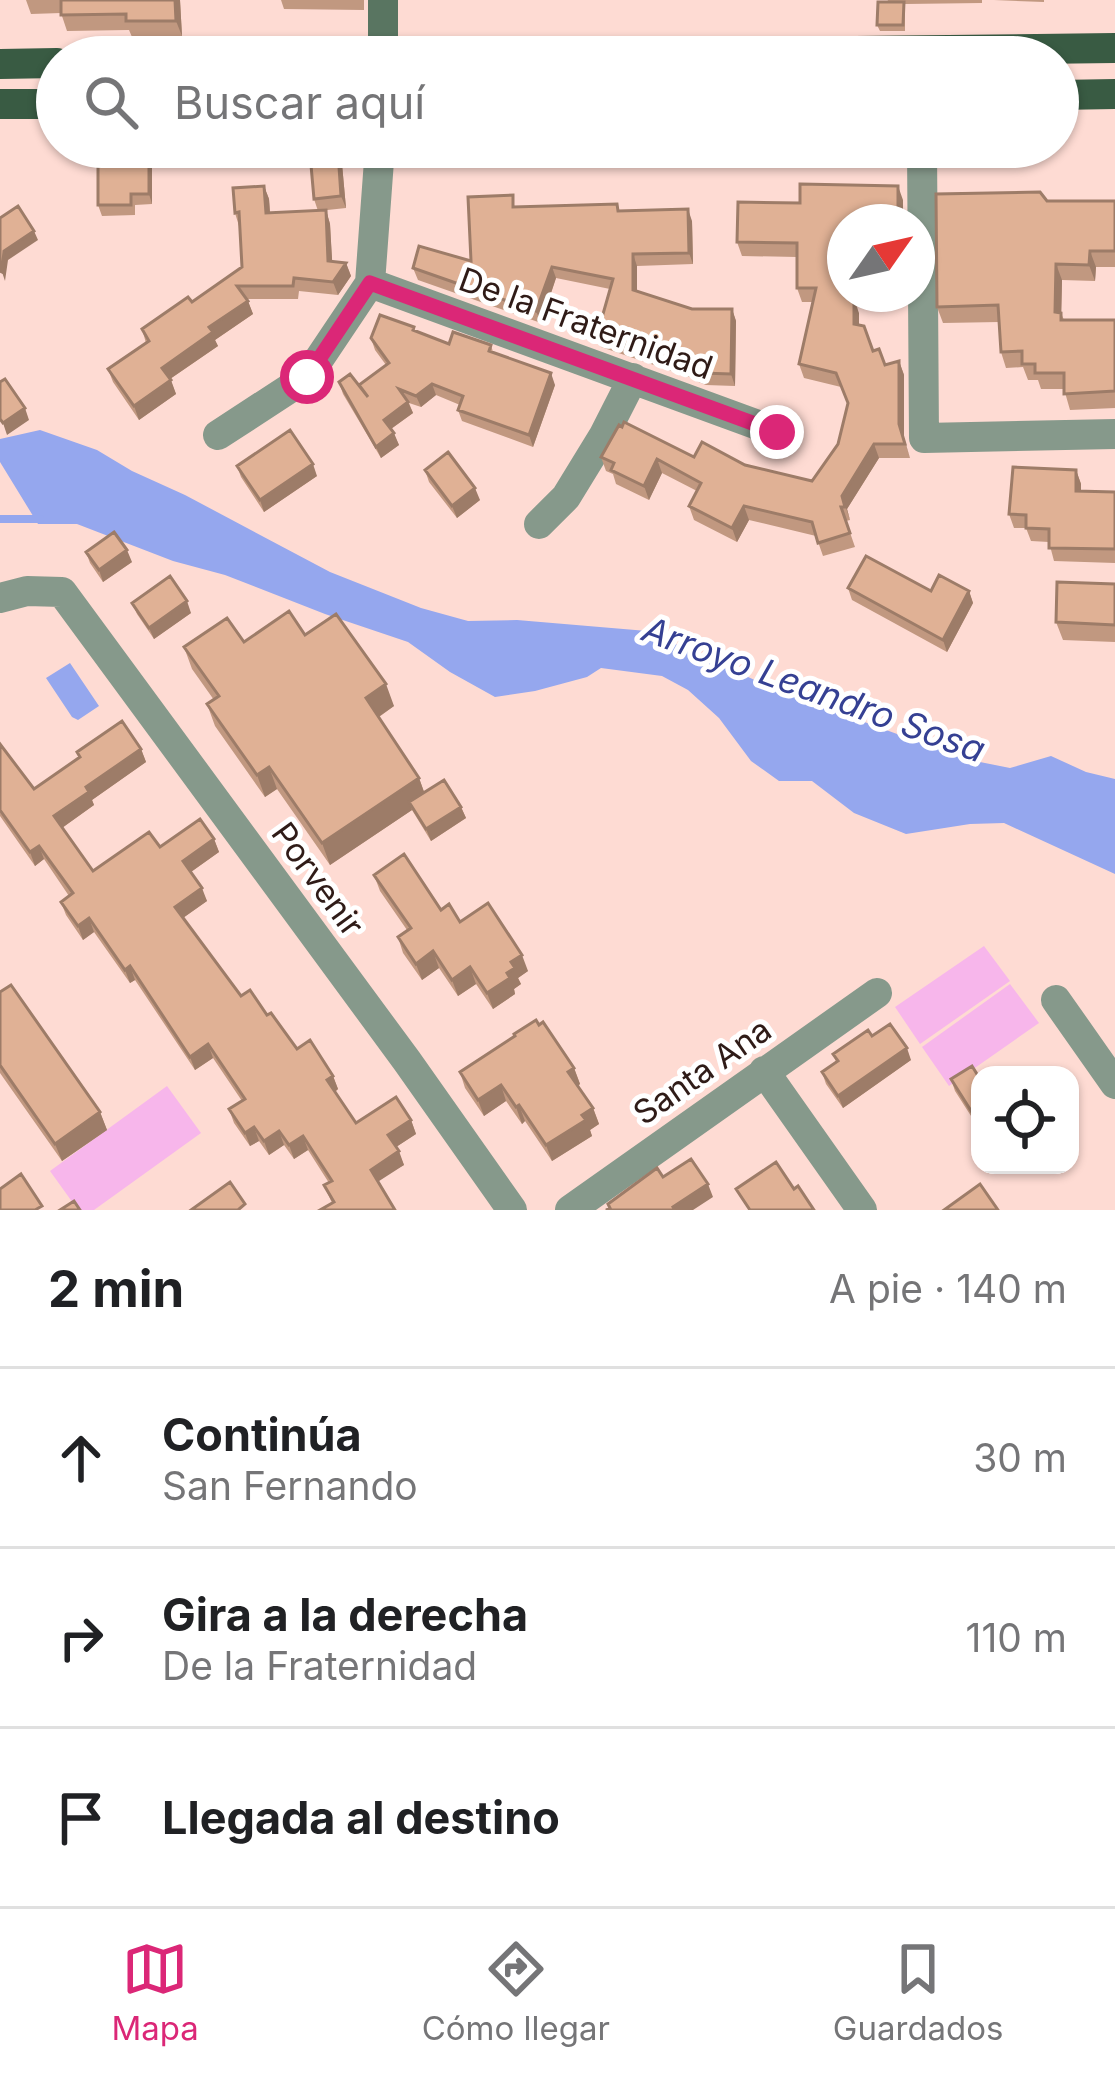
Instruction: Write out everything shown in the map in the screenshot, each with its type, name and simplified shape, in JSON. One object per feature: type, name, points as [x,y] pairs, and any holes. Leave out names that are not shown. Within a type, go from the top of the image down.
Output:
[{"type":"main road","points":[[1079,48],[1115,48]]},
{"type":"main road","points":[[0,64],[36,63]]},
{"type":"main road","points":[[1079,95],[1115,94]]},
{"type":"main road","points":[[0,104],[36,104]]},
{"type":"street","points":[[383,0],[383,36]]},
{"type":"street","points":[[218,435],[307,377],[370,283],[378,168]]},
{"type":"street","points":[[922,168],[924,438],[1115,434]]},
{"type":"street","name":"De la Fraternidad","points":[[370,283],[777,432]]},
{"type":"street","points":[[539,524],[566,497],[633,378]]},
{"type":"street","name":"Porvenir","points":[[0,598],[27,591],[62,592],[512,1210]]},
{"type":"street","name":"Santa Ana","points":[[570,1210],[877,994]]},
{"type":"street","points":[[1056,1000],[1115,1084]]},
{"type":"street","points":[[764,1071],[862,1210]]},
{"type":"shaded area","points":[[984,946],[1010,981],[920,1044],[895,1007]]},
{"type":"shaded area","points":[[1010,984],[1039,1023],[971,1066],[949,1086],[922,1047]]},
{"type":"shaded area","points":[[167,1086],[201,1133],[94,1210],[78,1210],[50,1171]]},
{"type":"water","points":[[40,430],[97,450],[330,572],[421,608],[468,621],[517,620],[647,631],[772,688],[965,759],[1010,768],[1051,756],[1115,779],[1115,874],[1004,823],[906,834],[854,813],[812,781],[779,781],[751,761],[719,718],[688,690],[662,676],[601,668],[587,677],[495,697],[408,642],[77,524],[38,524],[0,462],[0,439]]},
{"type":"water","points":[[70,663],[99,706],[78,720],[46,678]]},
{"type":"building","points":[[61,0],[175,0],[176,21],[126,21],[126,14],[61,15]]},
{"type":"building","points":[[878,2],[904,2],[903,25],[877,25]]},
{"type":"building","points":[[98,168],[149,168],[149,194],[131,194],[131,205],[98,205]]},
{"type":"building","points":[[311,168],[339,168],[341,196],[314,199]]},
{"type":"building","points":[[800,184],[898,186],[898,204],[827,204],[827,312],[854,312],[854,324],[864,326],[873,351],[879,349],[885,365],[899,361],[899,424],[905,444],[874,444],[842,496],[850,533],[818,543],[812,522],[744,506],[732,528],[689,506],[701,483],[657,459],[644,486],[611,470],[614,463],[601,457],[624,422],[694,457],[702,442],[745,465],[812,481],[838,444],[848,403],[836,373],[799,364],[816,288],[797,288],[797,243],[737,242],[738,202],[800,203]]},
{"type":"building","points":[[264,186],[266,213],[326,210],[328,261],[346,263],[333,282],[294,278],[293,286],[237,286],[248,301],[162,368],[171,380],[134,406],[108,369],[149,341],[142,329],[242,267],[233,188]]},
{"type":"building","points":[[1040,192],[1047,201],[1115,201],[1115,251],[1090,251],[1089,265],[1056,264],[1055,312],[1061,313],[1061,320],[1115,320],[1115,391],[1064,394],[1064,373],[1035,373],[1035,364],[1022,364],[1022,351],[1001,352],[998,305],[937,307],[936,194]]},
{"type":"building","points":[[513,195],[513,207],[617,204],[618,211],[688,209],[689,253],[633,254],[633,290],[692,309],[732,309],[731,374],[701,373],[597,335],[613,279],[552,267],[536,311],[413,268],[419,246],[471,261],[468,197]]},
{"type":"building","points":[[18,206],[34,231],[4,251],[2,272],[0,218]]},
{"type":"building","points":[[380,315],[449,344],[453,332],[491,345],[489,351],[551,373],[529,435],[458,410],[463,396],[432,384],[416,396],[399,389],[408,402],[384,420],[394,433],[376,447],[339,382],[350,374],[368,397],[359,385],[389,363],[371,338]]},
{"type":"building","points":[[5,379],[25,408],[3,423],[0,382]]},
{"type":"building","points":[[290,430],[313,464],[260,500],[237,466]]},
{"type":"building","points":[[448,452],[475,488],[452,506],[425,470]]},
{"type":"building","points":[[1013,467],[1076,470],[1076,491],[1115,492],[1115,549],[1049,548],[1049,529],[1026,528],[1026,515],[1009,514]]},
{"type":"building","points":[[114,532],[127,550],[99,570],[86,552]]},
{"type":"building","points":[[866,556],[931,591],[939,575],[969,591],[943,640],[848,588]]},
{"type":"building","points":[[170,576],[187,601],[149,628],[132,603]]},
{"type":"building","points":[[1057,582],[1115,584],[1115,625],[1056,622]]},
{"type":"building","points":[[289,611],[305,635],[336,614],[386,684],[366,698],[419,778],[322,843],[269,767],[257,775],[207,704],[219,696],[184,647],[227,618],[244,642]]},
{"type":"building","points":[[122,721],[141,749],[54,816],[93,871],[149,832],[160,847],[200,819],[214,839],[183,861],[202,888],[175,907],[241,996],[250,990],[297,1049],[310,1040],[333,1076],[327,1080],[356,1123],[396,1097],[411,1120],[388,1135],[399,1151],[371,1170],[395,1210],[320,1210],[334,1202],[324,1185],[332,1181],[303,1136],[289,1145],[279,1131],[264,1141],[254,1127],[245,1133],[229,1109],[245,1099],[208,1044],[190,1057],[130,966],[125,970],[89,918],[78,926],[61,902],[73,893],[39,846],[30,852],[0,810],[0,744],[34,789]]},
{"type":"building","points":[[444,780],[461,807],[426,829],[409,802]]},
{"type":"building","points":[[404,854],[441,910],[449,904],[460,922],[488,903],[522,955],[511,962],[515,968],[507,973],[510,978],[487,993],[470,967],[452,980],[433,951],[416,964],[398,937],[411,928],[374,875]]},
{"type":"building","points":[[11,985],[100,1112],[55,1144],[0,1065],[0,992]]},
{"type":"building","points":[[536,1020],[539,1025],[543,1022],[574,1068],[568,1072],[593,1108],[582,1115],[586,1120],[546,1145],[501,1085],[478,1100],[460,1072]]},
{"type":"building","points":[[890,1024],[907,1048],[838,1096],[822,1072],[838,1061],[833,1054],[868,1030],[872,1036]]},
{"type":"building","points":[[971,1067],[971,1111],[951,1079]]},
{"type":"building","points":[[691,1159],[708,1184],[675,1210],[606,1210],[657,1168],[663,1177]]},
{"type":"building","points":[[776,1162],[814,1210],[750,1210],[736,1189]]},
{"type":"building","points":[[21,1174],[42,1206],[0,1210],[0,1189]]},
{"type":"building","points":[[230,1182],[245,1204],[238,1210],[191,1210]]},
{"type":"building","points":[[980,1184],[998,1210],[944,1210]]},
{"type":"waterway","name":"Arroyo Leandro Sosa","points":[[0,519],[40,519]]},
{"type":"route","points":[[307,377],[370,283],[777,432]]}]
